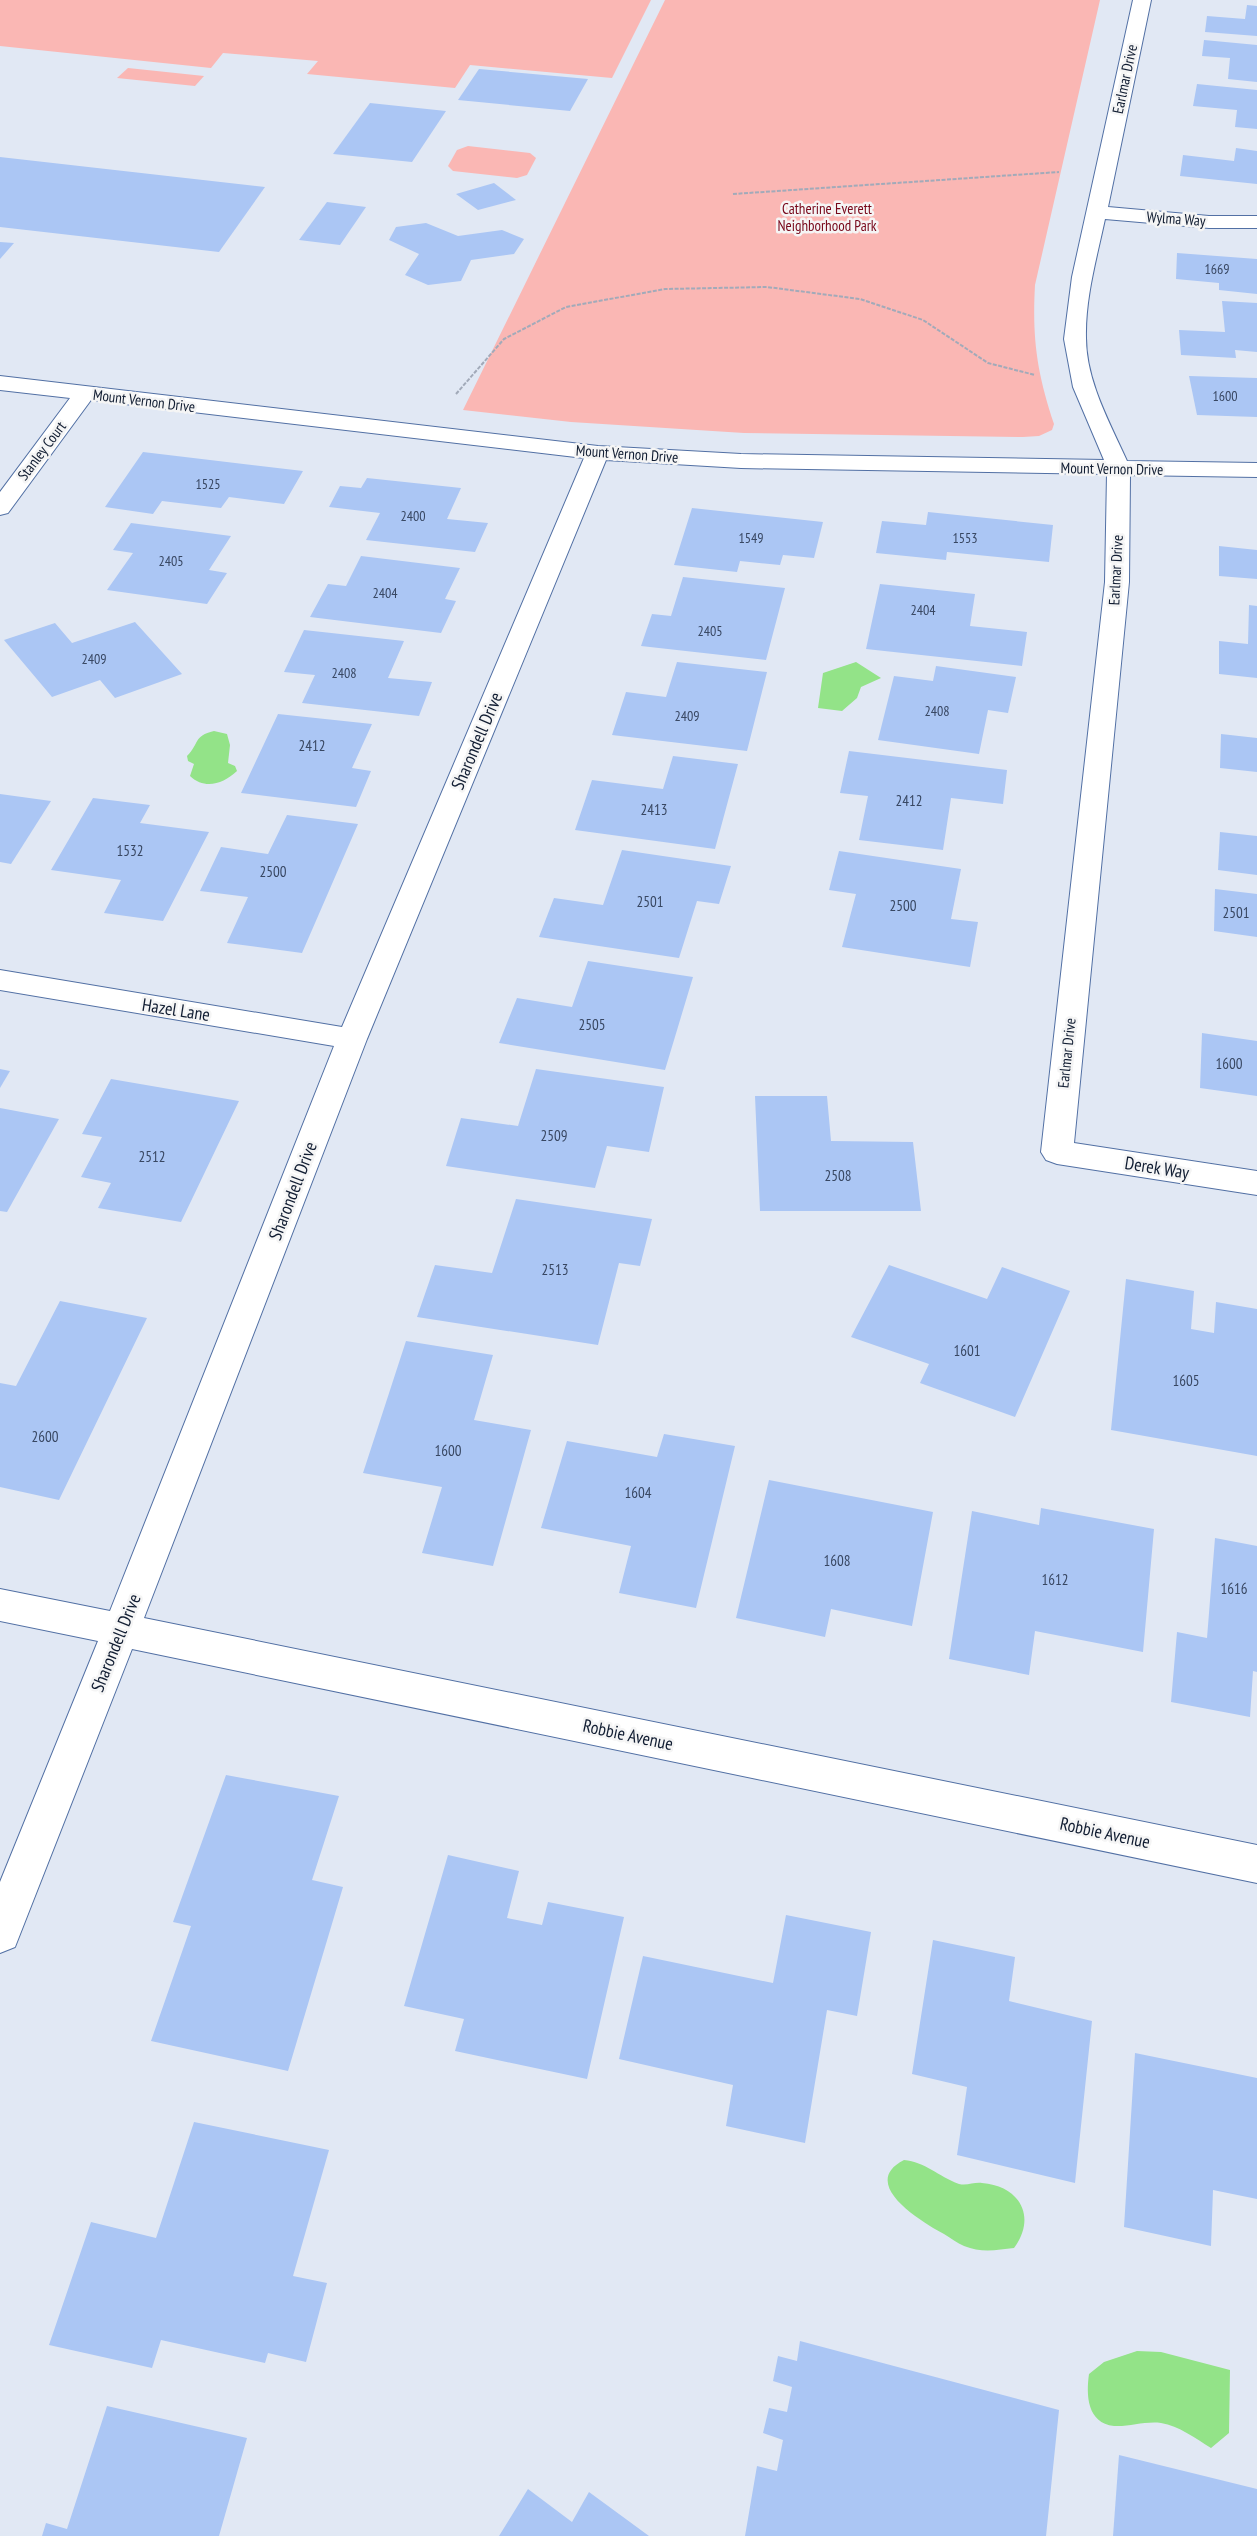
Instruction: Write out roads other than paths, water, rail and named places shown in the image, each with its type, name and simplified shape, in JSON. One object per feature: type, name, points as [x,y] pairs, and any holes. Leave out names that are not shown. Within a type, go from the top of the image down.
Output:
[{"type":"street","name":"Earlmar Drive","points":[[1057,1152],[1117,582],[1119,469],[1107,436],[1084,387],[1075,339],[1082,277],[1142,0]]},
{"type":"street","name":"Wylma Way","points":[[1095,212],[1209,222],[1257,222]]},
{"type":"street","name":"Mount Vernon Drive","points":[[0,383],[598,453],[741,461],[1257,470]]},
{"type":"street","name":"Stanley Court","points":[[0,508],[84,394]]},
{"type":"street","name":"Sharondell Drive","points":[[0,1933],[352,1039],[598,453]]},
{"type":"street","name":"Hazel Lane","points":[[0,980],[352,1039]]},
{"type":"street","name":"Derek Way","points":[[1057,1152],[1257,1183]]},
{"type":"street","name":"Robbie Avenue","points":[[0,1605],[1257,1864]]},
{"type":"park label","name":"Catherine Everett Neighborhood Park","points":[[827,218]]}]
